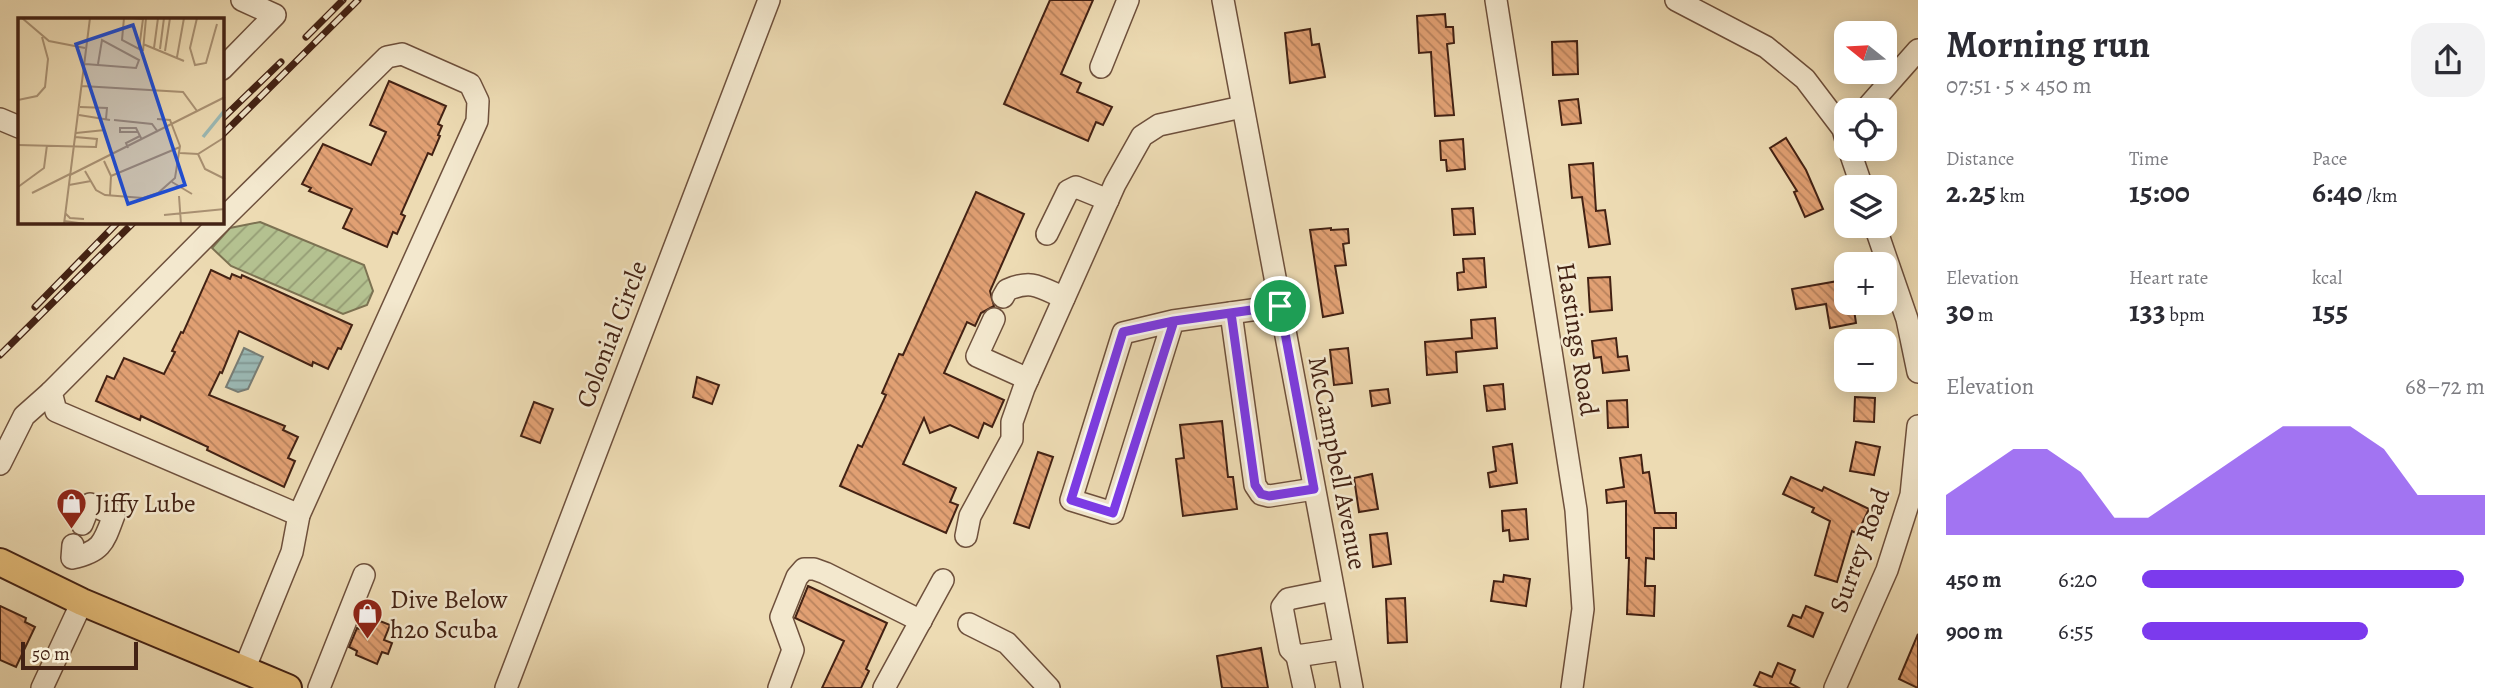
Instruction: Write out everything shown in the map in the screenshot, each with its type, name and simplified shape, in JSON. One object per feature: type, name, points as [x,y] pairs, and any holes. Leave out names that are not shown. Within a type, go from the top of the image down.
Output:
[{"type":"main road","points":[[0,562],[82,602],[266,682]]},
{"type":"street","points":[[224,67],[275,15],[242,0]]},
{"type":"street","name":"Colonial Circle","points":[[506,688],[769,0]]},
{"type":"street","points":[[1101,67],[1128,0]]},
{"type":"street","name":"McCampbell Avenue","points":[[1223,0],[1352,688]]},
{"type":"street","name":"Hastings Road","points":[[1496,0],[1576,510],[1583,609],[1572,688]]},
{"type":"street","points":[[1676,0],[1766,47],[1805,79],[1834,119]]},
{"type":"street","points":[[1875,98],[1918,50]]},
{"type":"street","points":[[224,218],[387,57],[402,54],[470,84],[478,101],[477,121],[299,515],[266,682]]},
{"type":"street","points":[[966,536],[970,516],[1012,439],[1012,422],[1028,379],[1108,200],[1142,136],[1159,125],[1242,107]]},
{"type":"street","points":[[0,119],[18,127]]},
{"type":"street","points":[[1047,234],[1068,191],[1076,187],[1108,200]]},
{"type":"street","points":[[0,464],[24,416],[218,224]]},
{"type":"street","points":[[1879,238],[1907,319],[1918,372]]},
{"type":"street","points":[[1003,297],[1007,290],[1020,284],[1031,283],[1064,298]]},
{"type":"street","points":[[1174,321],[1113,513],[1071,500],[1123,332],[1174,321],[1280,306]]},
{"type":"street","points":[[1231,313],[1255,485],[1261,494],[1269,496],[1314,489]]},
{"type":"street","points":[[994,319],[977,356],[1028,379]]},
{"type":"street","points":[[51,392],[56,411],[299,515]]},
{"type":"street","name":"Surrey Road","points":[[1835,688],[1887,570],[1911,495],[1918,426]]},
{"type":"street","points":[[56,589],[72,552],[91,554],[101,545],[114,515],[90,504],[82,524]]},
{"type":"street","points":[[779,688],[793,650],[781,617],[797,577],[804,569],[825,573],[921,621]]},
{"type":"street","points":[[319,688],[364,575]]},
{"type":"street","points":[[884,688],[943,580]]},
{"type":"street","points":[[1304,688],[1297,656],[1290,649],[1282,607],[1288,599],[1333,590]]},
{"type":"street","points":[[41,688],[82,602]]},
{"type":"street","points":[[970,624],[1007,643],[1037,683]]},
{"type":"street","points":[[1297,656],[1344,649]]},
{"type":"green space","points":[[260,222],[364,265],[373,291],[367,305],[343,314],[231,266],[212,248],[230,228]]},
{"type":"water","points":[[244,348],[263,357],[248,389],[238,392],[226,387]]},
{"type":"building","points":[[1050,0],[1093,0],[1061,74],[1081,83],[1077,92],[1112,107],[1103,125],[1096,122],[1088,141],[1004,104]]},
{"type":"building","points":[[1445,14],[1446,27],[1453,27],[1454,43],[1447,44],[1454,115],[1435,116],[1431,52],[1419,53],[1417,16]]},
{"type":"building","points":[[1310,29],[1312,45],[1319,44],[1325,77],[1290,83],[1285,33]]},
{"type":"building","points":[[1577,41],[1578,74],[1553,75],[1552,42]]},
{"type":"building","points":[[389,81],[446,106],[438,124],[442,126],[438,135],[440,136],[432,155],[428,153],[401,214],[405,216],[397,234],[393,232],[387,247],[343,228],[352,209],[309,191],[311,188],[302,184],[323,144],[371,165],[386,132],[370,125]]},
{"type":"building","points":[[1578,99],[1581,123],[1562,125],[1559,101]]},
{"type":"building","points":[[1786,138],[1806,170],[1823,209],[1805,217],[1794,192],[1797,191],[1770,148]]},
{"type":"building","points":[[1463,139],[1465,169],[1447,171],[1446,160],[1441,160],[1440,141]]},
{"type":"building","points":[[1593,163],[1596,211],[1605,210],[1610,244],[1589,247],[1582,197],[1572,198],[1569,165]]},
{"type":"building","points":[[976,192],[1024,214],[990,291],[994,306],[981,313],[975,326],[967,322],[944,373],[1004,400],[992,427],[984,423],[978,438],[950,425],[930,433],[924,418],[903,464],[956,488],[950,502],[958,505],[946,533],[840,486],[858,445],[862,447],[886,395],[882,393],[899,354],[903,355]]},
{"type":"building","points":[[1473,208],[1475,234],[1454,235],[1452,209]]},
{"type":"building","points":[[1348,229],[1349,243],[1343,244],[1346,265],[1335,266],[1343,313],[1323,317],[1310,230]]},
{"type":"building","points":[[1484,258],[1486,287],[1458,290],[1457,273],[1464,272],[1463,259]]},
{"type":"building","points":[[211,270],[230,279],[232,274],[241,278],[242,275],[352,325],[328,369],[313,362],[312,366],[239,331],[222,373],[220,372],[209,395],[285,426],[283,430],[298,437],[288,458],[295,461],[284,487],[141,416],[140,420],[96,401],[107,376],[114,379],[124,358],[164,374],[175,352],[172,351],[181,332],[183,333]]},
{"type":"building","points":[[1610,277],[1612,310],[1590,312],[1588,278]]},
{"type":"building","points":[[1834,282],[1834,315],[1855,315],[1856,323],[1830,328],[1826,304],[1796,309],[1792,289]]},
{"type":"building","points":[[1495,318],[1497,348],[1456,352],[1457,372],[1427,375],[1425,342],[1472,338],[1471,320]]},
{"type":"building","points":[[1616,338],[1618,357],[1627,356],[1629,370],[1603,373],[1601,357],[1594,358],[1592,341]]},
{"type":"building","points":[[1348,348],[1352,383],[1334,385],[1330,350]]},
{"type":"building","points":[[697,377],[719,385],[712,404],[693,397]]},
{"type":"building","points":[[1503,384],[1505,409],[1487,411],[1484,386]]},
{"type":"building","points":[[1388,389],[1390,403],[1372,406],[1370,391]]},
{"type":"building","points":[[1855,397],[1875,398],[1874,422],[1854,421]]},
{"type":"building","points":[[1627,400],[1628,427],[1608,428],[1607,401]]},
{"type":"building","points":[[534,402],[553,409],[540,443],[521,436]]},
{"type":"building","points":[[1222,421],[1228,477],[1233,477],[1237,509],[1183,516],[1176,459],[1184,458],[1180,425]]},
{"type":"building","points":[[1856,442],[1880,447],[1874,475],[1850,471]]},
{"type":"building","points":[[1512,444],[1517,483],[1490,487],[1488,473],[1496,471],[1493,447]]},
{"type":"building","points":[[1038,452],[1053,457],[1029,528],[1014,523]]},
{"type":"building","points":[[1641,455],[1643,473],[1649,472],[1655,513],[1676,513],[1676,528],[1654,528],[1654,559],[1646,558],[1645,586],[1655,586],[1654,616],[1627,614],[1629,558],[1626,558],[1626,501],[1607,503],[1606,490],[1624,487],[1620,458]]},
{"type":"building","points":[[1372,474],[1378,509],[1359,512],[1354,478]]},
{"type":"building","points":[[1791,477],[1822,491],[1824,487],[1869,509],[1857,534],[1852,531],[1837,582],[1815,575],[1830,521],[1812,512],[1814,508],[1783,494]]},
{"type":"building","points":[[1526,509],[1528,539],[1510,541],[1509,530],[1503,531],[1502,511]]},
{"type":"building","points":[[1387,533],[1391,564],[1373,567],[1370,535]]},
{"type":"building","points":[[1504,575],[1530,579],[1526,606],[1491,601],[1494,581],[1503,582]]},
{"type":"building","points":[[808,586],[887,623],[866,669],[869,671],[861,688],[822,688],[844,641],[795,618]]},
{"type":"building","points":[[1405,598],[1407,642],[1388,643],[1386,599]]},
{"type":"building","points":[[0,606],[26,618],[25,622],[35,627],[16,667],[0,660]]},
{"type":"building","points":[[1806,606],[1823,613],[1813,637],[1788,626],[1793,615],[1801,618]]},
{"type":"building","name":"Dive Below h2o Scuba","points":[[370,617],[390,625],[384,640],[392,643],[388,654],[382,652],[377,664],[356,655],[357,651],[349,647],[357,628],[364,631]]},
{"type":"building","points":[[1918,634],[1918,688],[1899,679]]},
{"type":"building","points":[[1261,648],[1268,688],[1222,688],[1217,656]]},
{"type":"building","points":[[1778,663],[1795,670],[1790,683],[1799,688],[1762,688],[1754,685],[1760,672],[1772,677]]},
{"type":"railway","points":[[306,37],[343,0]]},
{"type":"railway","points":[[224,133],[358,0]]},
{"type":"railway","points":[[224,117],[281,62]]},
{"type":"railway","points":[[35,307],[116,224]]},
{"type":"railway","points":[[0,355],[132,224]]},
{"type":"place","name":"Jiffy Lube","points":[[72,530]]},
{"type":"place","name":"Dive Below h2o Scuba","points":[[367,641]]},
{"type":"route","points":[[1280,306],[1174,321],[1113,513],[1071,500],[1123,332],[1174,321],[1231,313],[1255,485],[1261,494],[1269,496],[1314,489],[1280,306]]}]
